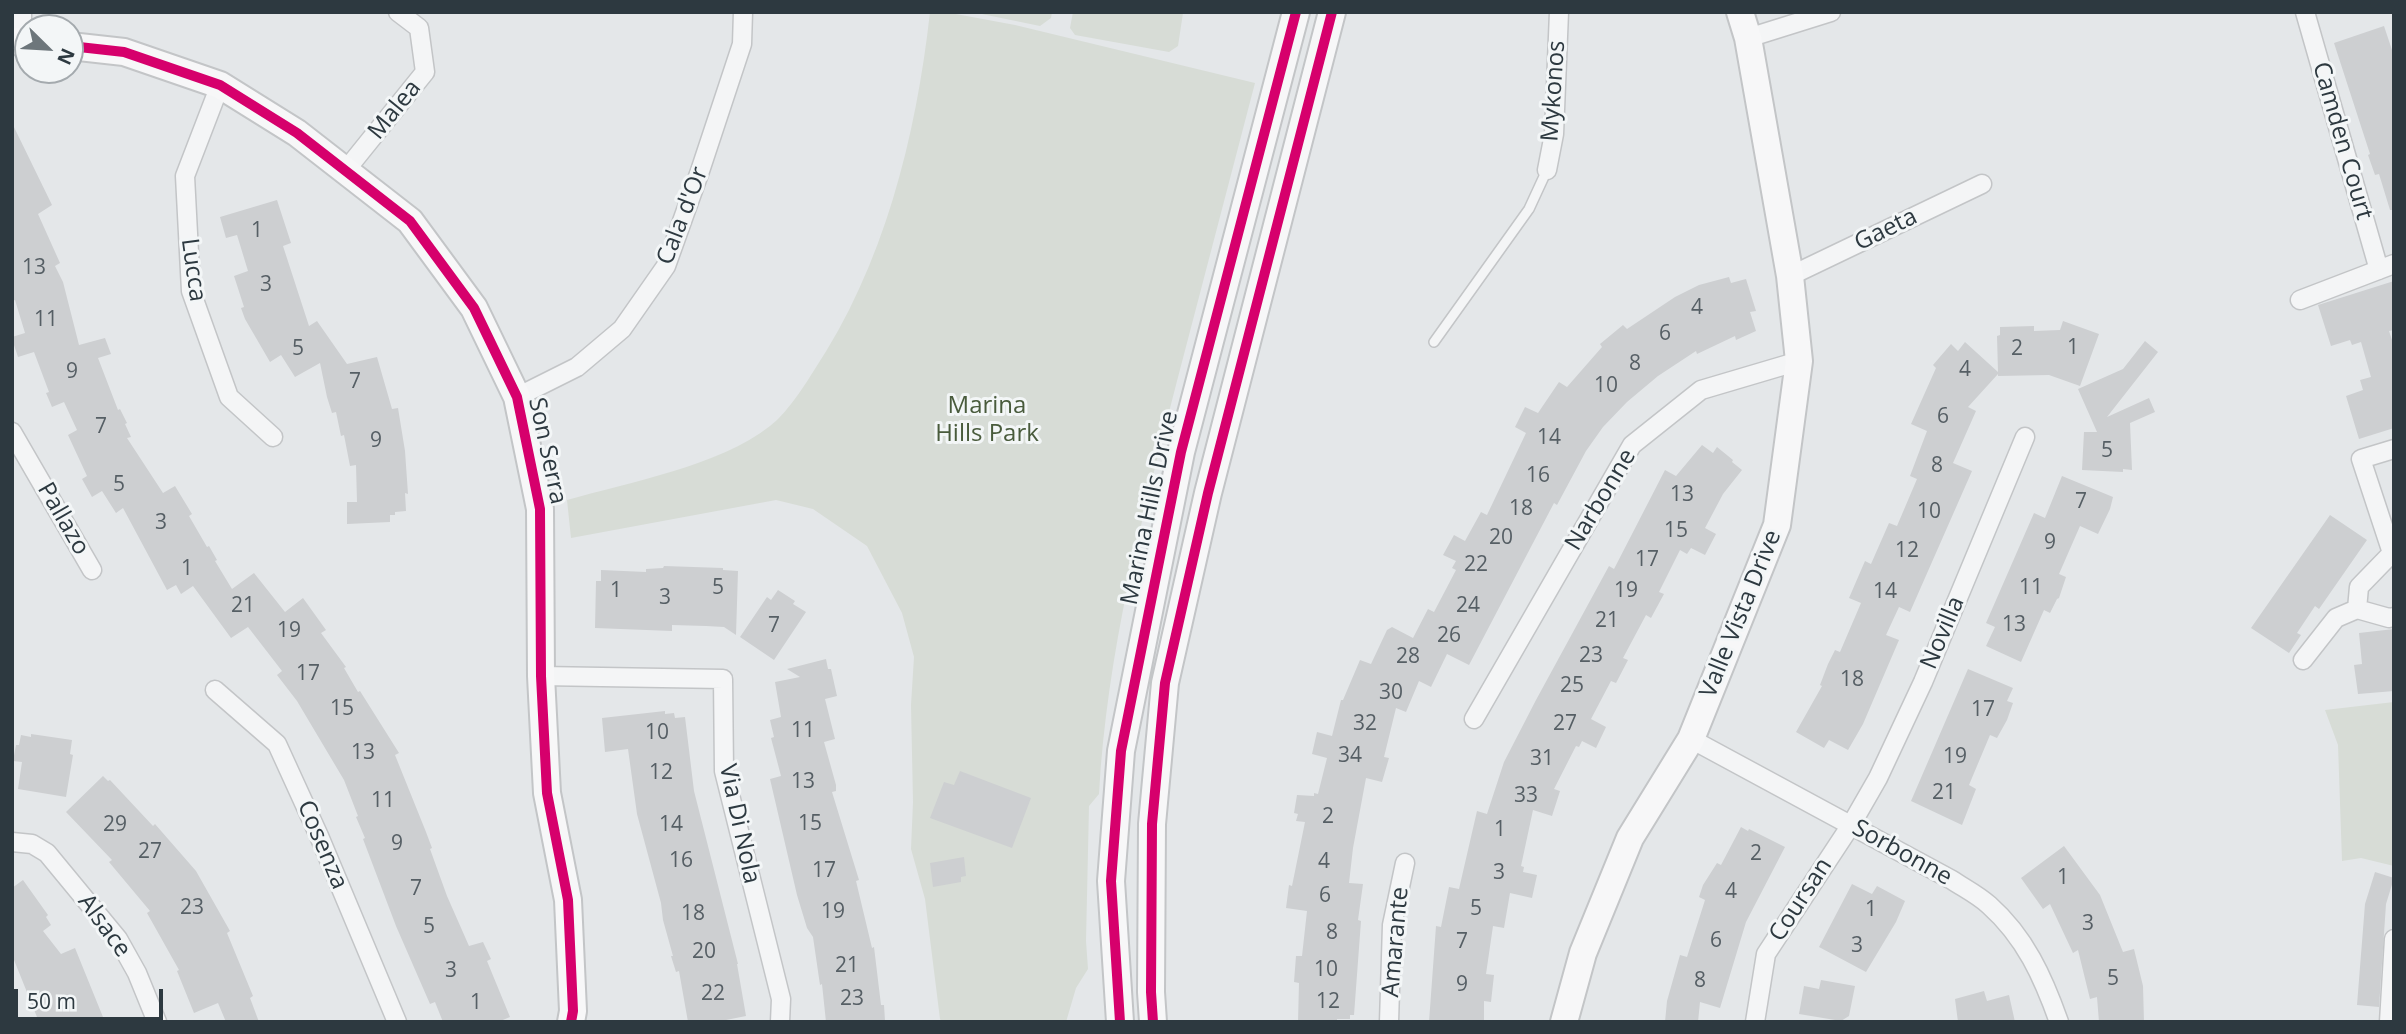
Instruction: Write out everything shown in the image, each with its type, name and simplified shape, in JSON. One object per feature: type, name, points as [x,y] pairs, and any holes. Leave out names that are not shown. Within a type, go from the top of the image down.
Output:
[{"type":"street","name":"Malea","points":[[346,170],[425,72],[419,28],[398,12]]},
{"type":"street","name":"Cala d'Or","points":[[517,397],[577,367],[622,330],[666,265],[701,171],[742,44],[743,12]]},
{"type":"street","name":"Marina Hills Drive","points":[[1120,1022],[1111,881],[1121,751],[1181,452],[1296,12]]},
{"type":"street","points":[[1153,1022],[1152,824],[1165,683],[1208,493],[1332,12]]},
{"type":"street","name":"Mykonos","points":[[1547,170],[1555,123],[1559,12]]},
{"type":"street","name":"Valle Vista Drive","points":[[1563,1022],[1583,953],[1630,838],[1691,739],[1777,525],[1799,361],[1790,276],[1748,38],[1740,12]]},
{"type":"street","points":[[1748,38],[1831,12]]},
{"type":"street","name":"Camden Court","points":[[2300,300],[2386,267],[2305,12]]},
{"type":"street","name":"Son Serra","points":[[84,48],[124,52],[220,85],[298,132],[410,220],[474,308],[517,397],[540,509],[541,676],[547,793],[568,900],[573,1011],[571,1022]]},
{"type":"street","name":"Lucca","points":[[220,85],[184,176],[191,291],[229,397],[273,437]]},
{"type":"street","name":"Gaeta","points":[[1790,276],[1982,184]]},
{"type":"street","name":"Narbonne","points":[[1474,719],[1632,445],[1701,390],[1799,361]]},
{"type":"street","name":"Pallazo","points":[[12,432],[92,570]]},
{"type":"street","name":"Novilla","points":[[1851,824],[1878,778],[1923,682],[2025,438]]},
{"type":"street","points":[[2357,609],[2359,587],[2393,555],[2361,459],[2394,449]]},
{"type":"street","points":[[2303,660],[2336,618],[2357,609],[2394,617]]},
{"type":"street","name":"Via Di Nola","points":[[541,676],[723,679],[724,771],[781,999],[780,1022]]},
{"type":"street","name":"Cosenza","points":[[215,690],[277,744],[319,836],[397,1022]]},
{"type":"street","name":"Sorbonne","points":[[1691,739],[1851,824],[1988,903],[2021,938],[2045,981],[2059,1022]]},
{"type":"street","name":"Coursan","points":[[1755,1022],[1766,954],[1851,824]]},
{"type":"street","name":"Alsace","points":[[12,842],[32,844],[47,853],[118,939],[137,973],[157,1022]]},
{"type":"street","name":"Amarante","points":[[1389,1022],[1392,925],[1405,863]]},
{"type":"street","points":[[2389,1022],[2394,939]]},
{"type":"lane","points":[[1434,342],[1528,209],[1547,170]]},
{"type":"green space","name":"Marina Hills Park","points":[[930,12],[945,12],[1015,25],[1255,83],[1164,432],[1128,586],[1110,689],[1099,794],[1089,806],[1086,941],[1088,969],[1076,988],[1066,1022],[942,1022],[940,1019],[925,899],[911,849],[911,705],[914,657],[902,613],[867,546],[813,509],[776,500],[571,538],[567,500],[673,471],[726,452],[776,421],[804,386],[838,331],[878,244],[906,153]]},
{"type":"green space","points":[[972,12],[1052,12],[1051,18],[1040,26]]},
{"type":"green space","points":[[1073,12],[1183,12],[1178,46],[1169,52],[1075,35],[1070,28]]},
{"type":"green space","points":[[2394,702],[2394,866],[2361,858],[2342,861],[2338,745],[2325,710]]},
{"type":"building","points":[[2384,26],[2394,56],[2394,210],[2390,210],[2379,174],[2375,175],[2334,43]]},
{"type":"building","points":[[12,123],[52,205],[38,214],[60,263],[55,266],[63,282],[79,345],[105,338],[111,354],[98,358],[118,410],[120,409],[127,423],[125,424],[131,437],[127,438],[163,493],[175,486],[192,514],[189,516],[232,589],[254,573],[285,612],[303,598],[326,630],[321,633],[346,667],[344,668],[358,692],[360,691],[399,753],[395,755],[432,848],[430,849],[447,896],[469,946],[483,942],[491,959],[487,961],[510,1017],[498,1022],[443,1022],[435,1002],[430,1004],[396,926],[344,780],[297,701],[277,675],[282,671],[248,627],[231,638],[193,586],[181,594],[176,585],[167,590],[123,508],[116,513],[102,491],[92,497],[82,479],[87,476],[68,435],[77,430],[64,402],[52,407],[34,352],[18,357],[12,339],[25,333],[15,300],[12,301]]},
{"type":"building","points":[[277,200],[291,243],[283,246],[309,326],[317,321],[347,364],[377,357],[392,409],[398,408],[408,494],[405,493],[406,511],[390,515],[390,522],[347,524],[347,502],[357,502],[356,465],[350,466],[344,435],[341,436],[336,412],[332,413],[320,363],[295,377],[281,355],[270,362],[241,308],[244,307],[234,276],[248,271],[237,235],[226,238],[220,217]]},
{"type":"building","points":[[1729,277],[1731,283],[1746,279],[1756,311],[1750,312],[1756,331],[1736,340],[1735,336],[1697,354],[1696,351],[1658,376],[1603,427],[1586,451],[1557,505],[1554,503],[1469,665],[1447,654],[1431,687],[1419,681],[1406,712],[1396,708],[1384,757],[1389,758],[1382,782],[1366,778],[1353,848],[1349,883],[1363,884],[1358,920],[1361,921],[1354,1015],[1350,1015],[1350,1019],[1337,1019],[1337,1022],[1298,1022],[1299,983],[1294,982],[1296,956],[1302,956],[1307,911],[1286,908],[1305,822],[1296,821],[1298,814],[1294,813],[1297,795],[1318,794],[1327,758],[1312,754],[1317,732],[1332,736],[1341,700],[1360,660],[1371,664],[1387,630],[1392,627],[1413,638],[1428,609],[1434,612],[1456,570],[1452,568],[1456,561],[1443,555],[1454,535],[1465,541],[1481,512],[1487,515],[1526,433],[1515,427],[1525,407],[1538,413],[1559,382],[1567,387],[1602,347],[1600,344],[1623,325],[1627,329],[1675,297],[1699,285]]},
{"type":"building","points":[[2394,281],[2394,330],[2389,331],[2394,346],[2394,428],[2359,439],[2346,396],[2363,390],[2360,380],[2371,377],[2361,342],[2352,345],[2350,340],[2331,346],[2318,305]]},
{"type":"building","points":[[2063,321],[2099,334],[2080,386],[2049,375],[1998,374],[1968,407],[1976,411],[1953,463],[1972,471],[1910,612],[1899,607],[1886,635],[1899,640],[1863,724],[1848,750],[1829,740],[1824,748],[1796,732],[1822,686],[1820,685],[1835,650],[1840,652],[1861,603],[1849,598],[1865,561],[1871,564],[1889,523],[1897,526],[1917,479],[1910,476],[1927,431],[1911,424],[1936,368],[1933,365],[1951,344],[1958,351],[1965,342],[1998,372],[1997,336],[2000,335],[2000,327],[2034,326],[2034,331],[2060,330]]},
{"type":"building","points":[[2145,341],[2158,352],[2107,417],[2149,398],[2155,412],[2130,423],[2132,470],[2082,470],[2084,432],[2097,432],[2078,389],[2123,369]]},
{"type":"building","points":[[1702,445],[1713,453],[1717,447],[1742,470],[1723,494],[1705,528],[1716,534],[1705,555],[1691,548],[1687,554],[1680,550],[1659,592],[1664,594],[1651,618],[1646,615],[1623,658],[1628,660],[1616,683],[1611,681],[1591,719],[1606,727],[1596,748],[1582,741],[1579,747],[1576,746],[1554,789],[1560,791],[1552,816],[1533,810],[1521,866],[1524,867],[1523,872],[1537,875],[1532,898],[1510,893],[1504,928],[1493,926],[1486,974],[1494,975],[1491,1002],[1484,1001],[1484,1022],[1429,1022],[1436,926],[1441,927],[1449,887],[1459,889],[1477,811],[1487,814],[1504,762],[1536,700],[1609,566],[1614,569],[1665,470],[1676,476]]},
{"type":"building","points":[[2062,476],[2113,497],[2098,534],[2080,526],[2059,574],[2066,577],[2059,598],[2050,613],[2044,610],[2021,662],[1986,646],[1995,627],[1986,623],[2034,513],[2045,518]]},
{"type":"building","points":[[2330,515],[2367,540],[2319,609],[2315,606],[2297,633],[2301,635],[2289,653],[2251,628]]},
{"type":"building","points":[[664,566],[738,571],[736,635],[724,627],[706,626],[672,625],[672,631],[595,628],[596,581],[601,581],[601,570],[646,572],[646,569]]},
{"type":"building","points":[[778,590],[806,612],[774,660],[740,637],[767,597],[771,600]]},
{"type":"building","points":[[2394,629],[2394,691],[2358,694],[2354,665],[2362,664],[2359,633]]},
{"type":"building","points":[[826,659],[837,696],[825,699],[835,739],[824,742],[836,785],[836,791],[832,792],[859,880],[856,881],[872,948],[874,947],[885,1021],[826,1022],[813,937],[807,928],[797,895],[770,779],[781,776],[771,738],[774,737],[770,720],[781,717],[775,682],[800,677],[787,669]]},
{"type":"building","points":[[1968,669],[2013,688],[2007,701],[2013,703],[1997,738],[1990,735],[1969,785],[1976,789],[1962,825],[1911,801]]},
{"type":"building","points":[[665,711],[665,714],[674,713],[675,718],[685,717],[694,791],[738,964],[746,1016],[716,1022],[688,1022],[679,971],[676,972],[671,956],[661,903],[637,814],[628,749],[605,752],[602,718]]},
{"type":"building","points":[[31,734],[72,740],[70,754],[73,755],[66,797],[18,789],[22,762],[13,761],[16,745],[19,745],[21,735],[31,737]]},
{"type":"building","points":[[960,771],[1031,798],[1012,848],[930,818],[944,782],[954,785]]},
{"type":"building","points":[[103,776],[110,780],[153,826],[155,824],[196,871],[230,931],[227,933],[253,996],[250,998],[259,1022],[226,1022],[218,1003],[194,1013],[177,971],[179,970],[147,913],[150,911],[109,862],[112,860],[66,812]]},
{"type":"building","points":[[1741,827],[1785,847],[1746,922],[1720,1008],[1700,1002],[1698,1022],[1665,1022],[1667,1001],[1680,955],[1687,957],[1705,900],[1699,897],[1703,885],[1717,863],[1721,865]]},
{"type":"building","points":[[2064,846],[2100,895],[2123,952],[2134,949],[2143,986],[2144,1022],[2099,1022],[2097,997],[2090,999],[2078,950],[2073,953],[2050,904],[2043,909],[2021,878]]},
{"type":"building","points":[[964,857],[966,876],[961,877],[961,882],[933,887],[930,863]]},
{"type":"building","points":[[2375,872],[2394,878],[2386,904],[2379,1007],[2357,1005],[2365,904]]},
{"type":"building","points":[[23,880],[48,915],[46,917],[51,925],[43,931],[61,954],[75,948],[105,1022],[39,1022],[12,955],[12,888]]},
{"type":"building","points":[[1852,884],[1872,894],[1877,886],[1905,901],[1896,922],[1866,972],[1819,947]]},
{"type":"building","points":[[1821,980],[1855,986],[1849,1016],[1841,1021],[1799,1014],[1804,986],[1819,989]]},
{"type":"building","points":[[1984,991],[1987,1001],[2009,995],[2015,1022],[1958,1022],[1955,999]]},
{"type":"cycle path","points":[[1120,1022],[1111,881],[1121,751],[1181,452],[1296,12]]},
{"type":"cycle path","points":[[1153,1022],[1152,824],[1165,683],[1208,493],[1332,12]]},
{"type":"cycle path","points":[[84,48],[124,52],[220,85],[297,133],[410,221],[474,308],[517,397],[540,509],[541,676],[547,793],[568,900],[573,1011],[571,1022]]}]
